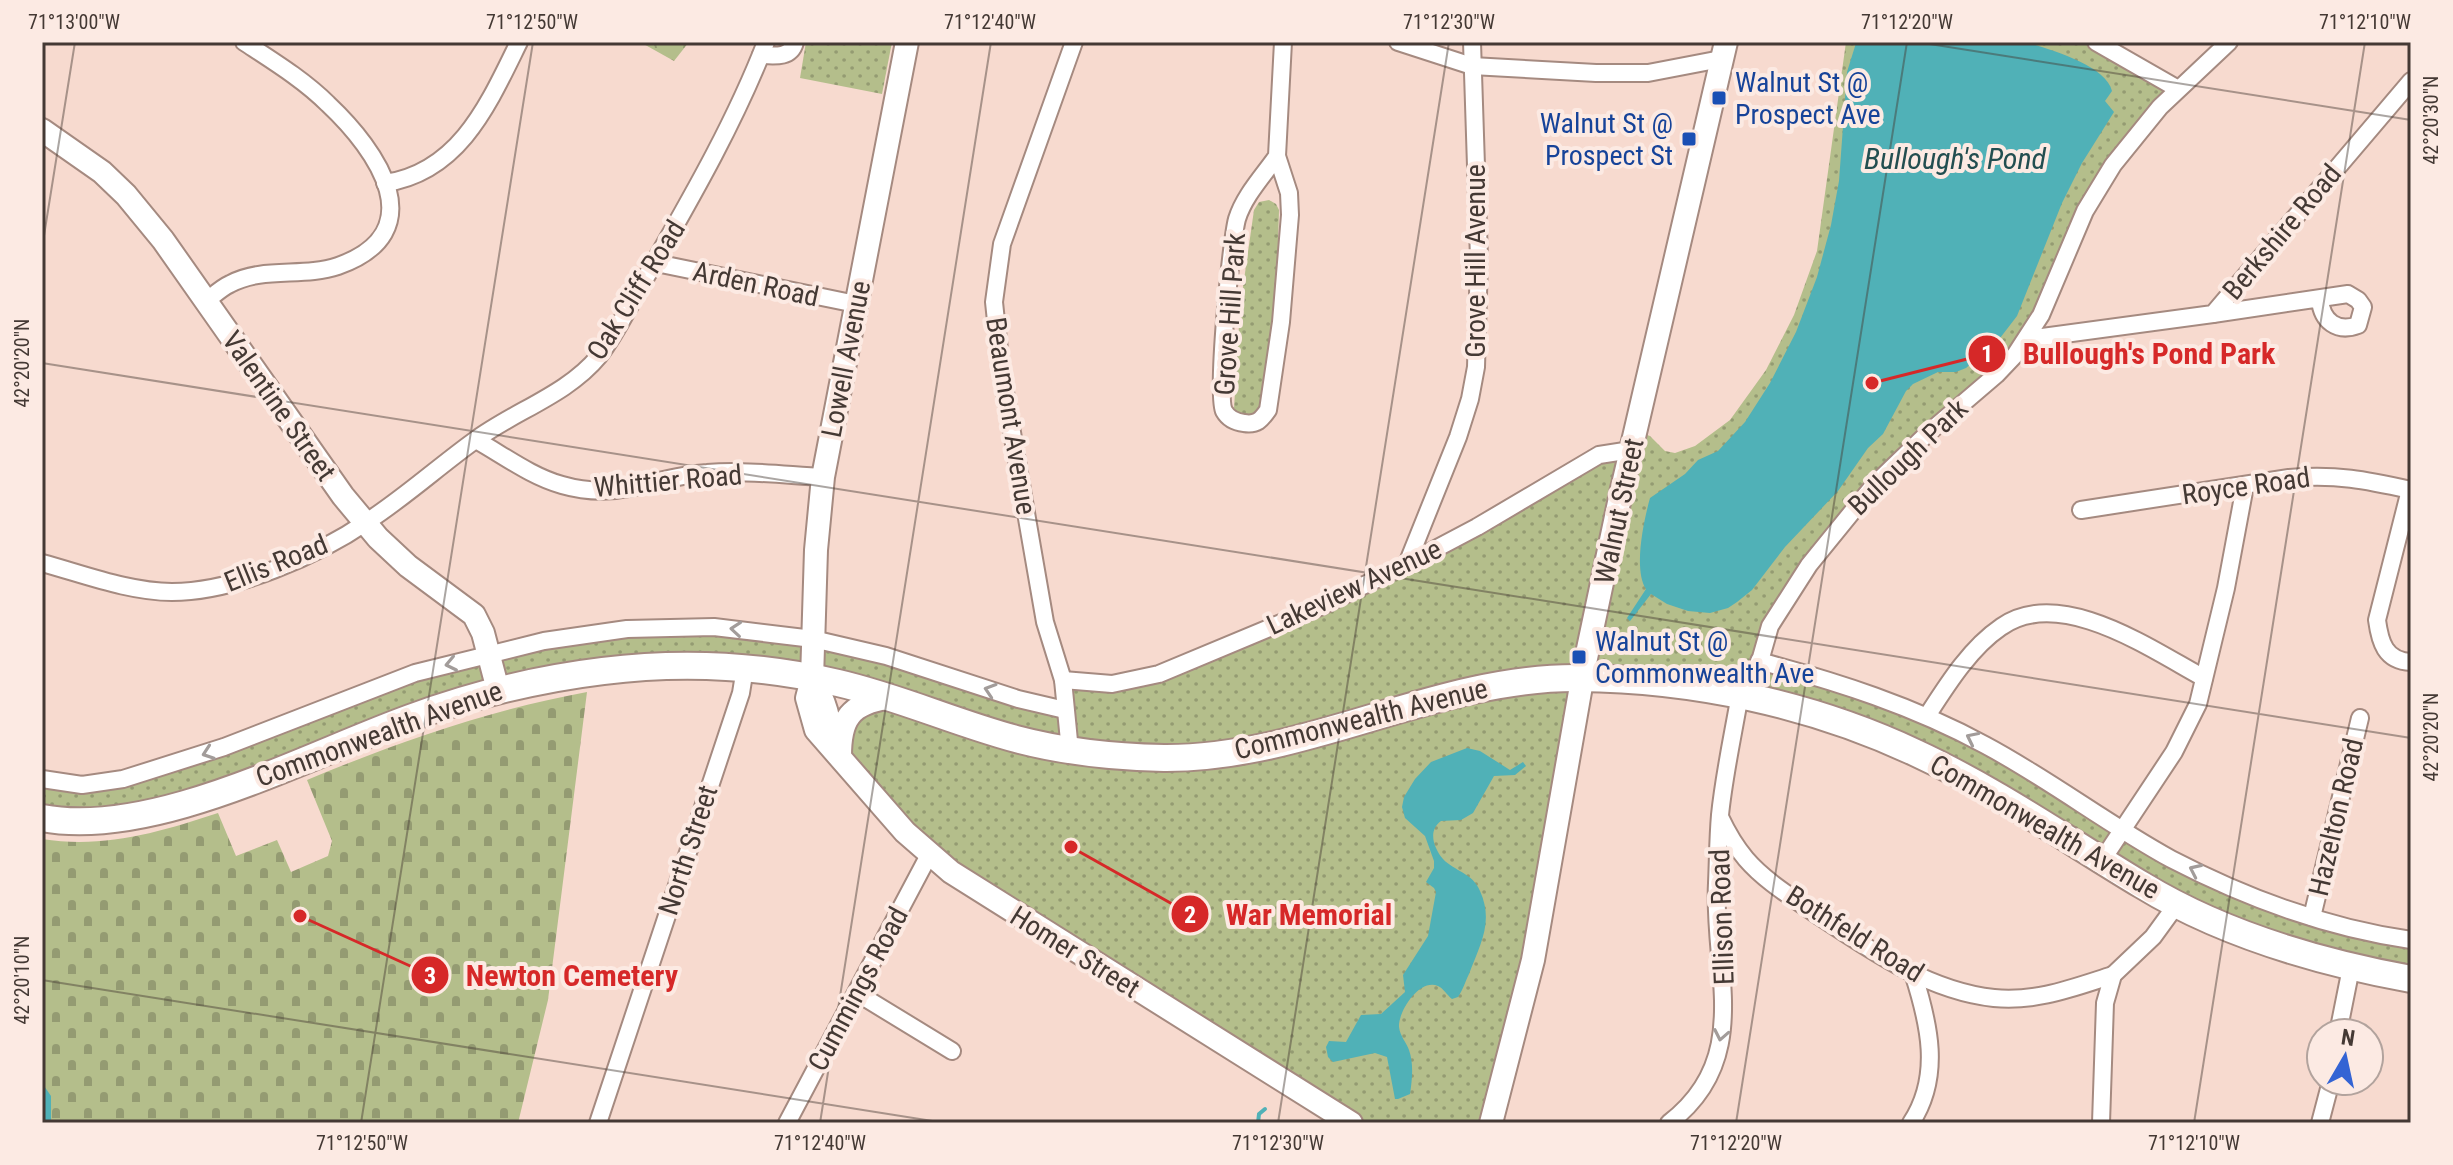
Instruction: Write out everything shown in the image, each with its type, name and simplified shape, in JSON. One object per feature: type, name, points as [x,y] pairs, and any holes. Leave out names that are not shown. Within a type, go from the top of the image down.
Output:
[{"type":"main road","name":"Commonwealth Avenue","points":[[42,818],[93,822],[127,819],[240,784],[416,715],[498,690],[560,677],[650,666],[745,668],[837,683],[999,734],[1070,751],[1160,758],[1219,755],[1287,742],[1469,690],[1524,680],[1582,678],[1745,695],[1853,728],[1914,752],[2000,796],[2144,887],[2177,904],[2257,939],[2351,968],[2411,979]]},
{"type":"street","points":[[205,302],[230,284],[248,277],[329,268],[360,254],[384,235],[390,223],[391,209],[385,183],[365,144],[328,103],[244,42]]},
{"type":"street","points":[[385,183],[413,176],[444,159],[485,111],[519,42]]},
{"type":"street","name":"Oak Cliff Road","points":[[365,524],[476,440],[552,394],[598,358],[656,263],[716,151],[764,48],[786,54],[795,42]]},
{"type":"street","name":"Lowell Avenue","points":[[812,679],[816,550],[823,477],[907,42]]},
{"type":"street","name":"Beaumont Avenue","points":[[1070,751],[1063,680],[1045,622],[1001,369],[994,302],[1002,244],[1074,42]]},
{"type":"street","name":"Grove Hill Park","points":[[1277,156],[1242,205],[1236,221],[1221,388],[1222,409],[1230,419],[1239,423],[1261,421],[1268,410],[1281,322],[1290,215],[1289,193],[1277,156],[1283,42]]},
{"type":"street","points":[[1398,42],[1472,66],[1626,75],[1648,73],[1723,50]]},
{"type":"street","name":"Grove Hill Avenue","points":[[1407,564],[1458,437],[1476,367],[1479,259],[1472,42]]},
{"type":"street","points":[[2096,42],[2178,89]]},
{"type":"street","name":"Bullough Park","points":[[1745,695],[1767,631],[1779,607],[1852,509],[1927,434],[2002,370],[2027,339],[2046,306],[2090,202],[2128,145],[2178,89],[2229,42]]},
{"type":"street","name":"Walnut Street","points":[[1491,1123],[1533,960],[1582,678],[1723,50]]},
{"type":"street","name":"Berkshire Road","points":[[2027,339],[2213,314],[2411,81]]},
{"type":"street","name":"Valentine Street","points":[[42,130],[102,172],[126,195],[163,240],[365,524],[408,566],[474,615],[483,633],[498,690]]},
{"type":"street","name":"Arden Road","points":[[656,263],[856,304]]},
{"type":"street","points":[[2213,314],[2320,300]]},
{"type":"street","name":"Whittier Road","points":[[476,440],[545,479],[585,490],[608,492],[644,487],[706,473],[823,477]]},
{"type":"street","name":"Lakeview Avenue","points":[[1063,680],[1112,684],[1159,674],[1322,606],[1407,564],[1599,455],[1631,450]]},
{"type":"street","name":"Royce Road","points":[[2081,510],[2323,475],[2344,476],[2411,490]]},
{"type":"street","points":[[2103,859],[2180,742],[2198,704],[2226,588],[2245,486]]},
{"type":"street","points":[[2411,490],[2377,620],[2380,643],[2389,655],[2411,662]]},
{"type":"street","name":"Ellis Road","points":[[42,563],[136,587],[169,592],[208,589],[286,565],[365,524]]},
{"type":"street","points":[[1927,716],[1983,643],[2001,627],[2021,616],[2057,614],[2113,628],[2204,678]]},
{"type":"street","name":"Commonwealth Avenue","points":[[42,779],[82,785],[134,776],[224,747],[415,673],[570,636],[638,628],[725,628],[813,639],[886,656],[1018,699],[1065,710]]},
{"type":"street","name":"Commonwealth Avenue","points":[[1759,661],[1835,682],[1927,716],[2016,762],[2172,859],[2222,883],[2289,911],[2411,940]]},
{"type":"street","name":"North Street","points":[[598,1123],[741,693],[745,668]]},
{"type":"street","name":"Homer Street","points":[[812,679],[822,695],[835,750],[874,800],[929,855],[975,890],[1351,1123]]},
{"type":"street","name":"Ellison Road","points":[[1669,1123],[1700,1092],[1721,1039],[1725,1007],[1716,889],[1720,817],[1745,695]]},
{"type":"street","points":[[835,750],[848,716],[861,704],[887,698]]},
{"type":"street","name":"Hazelton Road","points":[[2312,917],[2360,718]]},
{"type":"street","name":"Bothfeld Road","points":[[1720,817],[1746,859],[1766,878],[1832,925],[1913,973],[1961,992],[2022,999],[2058,994],[2113,975]]},
{"type":"street","name":"Cummings Road","points":[[787,1123],[929,855]]},
{"type":"street","points":[[2101,1123],[2105,1003],[2113,975],[2153,937],[2177,904]]},
{"type":"street","points":[[2341,1017],[2351,968]]},
{"type":"street","points":[[1911,1123],[1925,1097],[1931,1070],[1925,1010],[1913,973]]},
{"type":"street","points":[[857,993],[952,1051]]},
{"type":"street","points":[[2320,1123],[2327,1097]]},
{"type":"green space","points":[[640,42],[689,42],[674,61]]},
{"type":"green space","points":[[806,42],[892,42],[882,94],[800,78]]},
{"type":"green space","points":[[1846,42],[2096,42],[2178,89],[2113,165],[2035,326],[1829,538],[1759,661],[1883,698],[2222,883],[2411,940],[2411,979],[2257,939],[1867,733],[1583,678],[1491,1123],[1351,1123],[975,890],[840,756],[857,706],[834,682],[578,674],[176,806],[42,818],[42,779],[99,784],[415,673],[596,631],[762,631],[1064,709],[1063,680],[1112,684],[1322,606],[1613,451],[1636,431],[1650,436],[1665,451],[1675,453],[1695,446],[1730,420],[1766,370],[1794,315],[1817,251]]},
{"type":"green space","points":[[1269,200],[1279,210],[1276,307],[1262,397],[1259,410],[1253,417],[1237,414],[1234,408],[1240,308],[1254,210],[1259,202]]},
{"type":"green space","points":[[587,692],[548,1000],[518,1123],[42,1123],[42,839],[88,842],[132,837],[218,813],[236,856],[277,840],[291,872],[328,856],[332,841],[307,780],[444,728]]},
{"type":"water","name":"Bullough's Pond","points":[[2025,42],[2075,59],[2099,73],[2112,91],[2105,101],[2114,112],[2082,163],[2062,203],[2017,316],[1997,342],[1966,368],[1956,372],[1938,372],[1913,384],[1906,391],[1883,434],[1868,448],[1838,491],[1785,547],[1752,590],[1737,602],[1710,613],[1688,611],[1667,604],[1651,594],[1630,621],[1627,618],[1646,589],[1640,557],[1650,498],[1685,474],[1698,460],[1718,451],[1745,422],[1770,383],[1796,332],[1817,277],[1831,225],[1839,181],[1847,72],[1856,43]]},
{"type":"water","points":[[1467,748],[1480,751],[1510,770],[1523,762],[1526,766],[1515,775],[1494,776],[1473,813],[1461,820],[1441,821],[1434,829],[1435,844],[1443,859],[1477,885],[1484,902],[1486,923],[1458,997],[1452,999],[1440,987],[1431,985],[1417,992],[1406,1005],[1399,1027],[1411,1055],[1410,1094],[1395,1099],[1387,1057],[1375,1053],[1333,1062],[1328,1057],[1326,1047],[1329,1041],[1346,1042],[1361,1015],[1381,1014],[1405,992],[1403,975],[1428,936],[1436,892],[1426,882],[1434,868],[1434,861],[1425,836],[1405,818],[1402,807],[1404,797],[1431,762]]},
{"type":"water","points":[[42,1083],[51,1096],[51,1123],[42,1123]]},
{"type":"waterway","points":[[1258,1123],[1259,1114],[1265,1109]]},
{"type":"place","name":"Walnut St @ Prospect Ave","points":[[1719,98]]},
{"type":"place","name":"Walnut St @ Prospect St","points":[[1689,139]]},
{"type":"place","name":"Bullough's Pond Park","points":[[1872,383]]},
{"type":"place","name":"Walnut St @ Commonwealth Ave","points":[[1579,657]]},
{"type":"place","name":"War Memorial","points":[[1071,847]]},
{"type":"place","name":"Newton Cemetery","points":[[300,916]]}]
